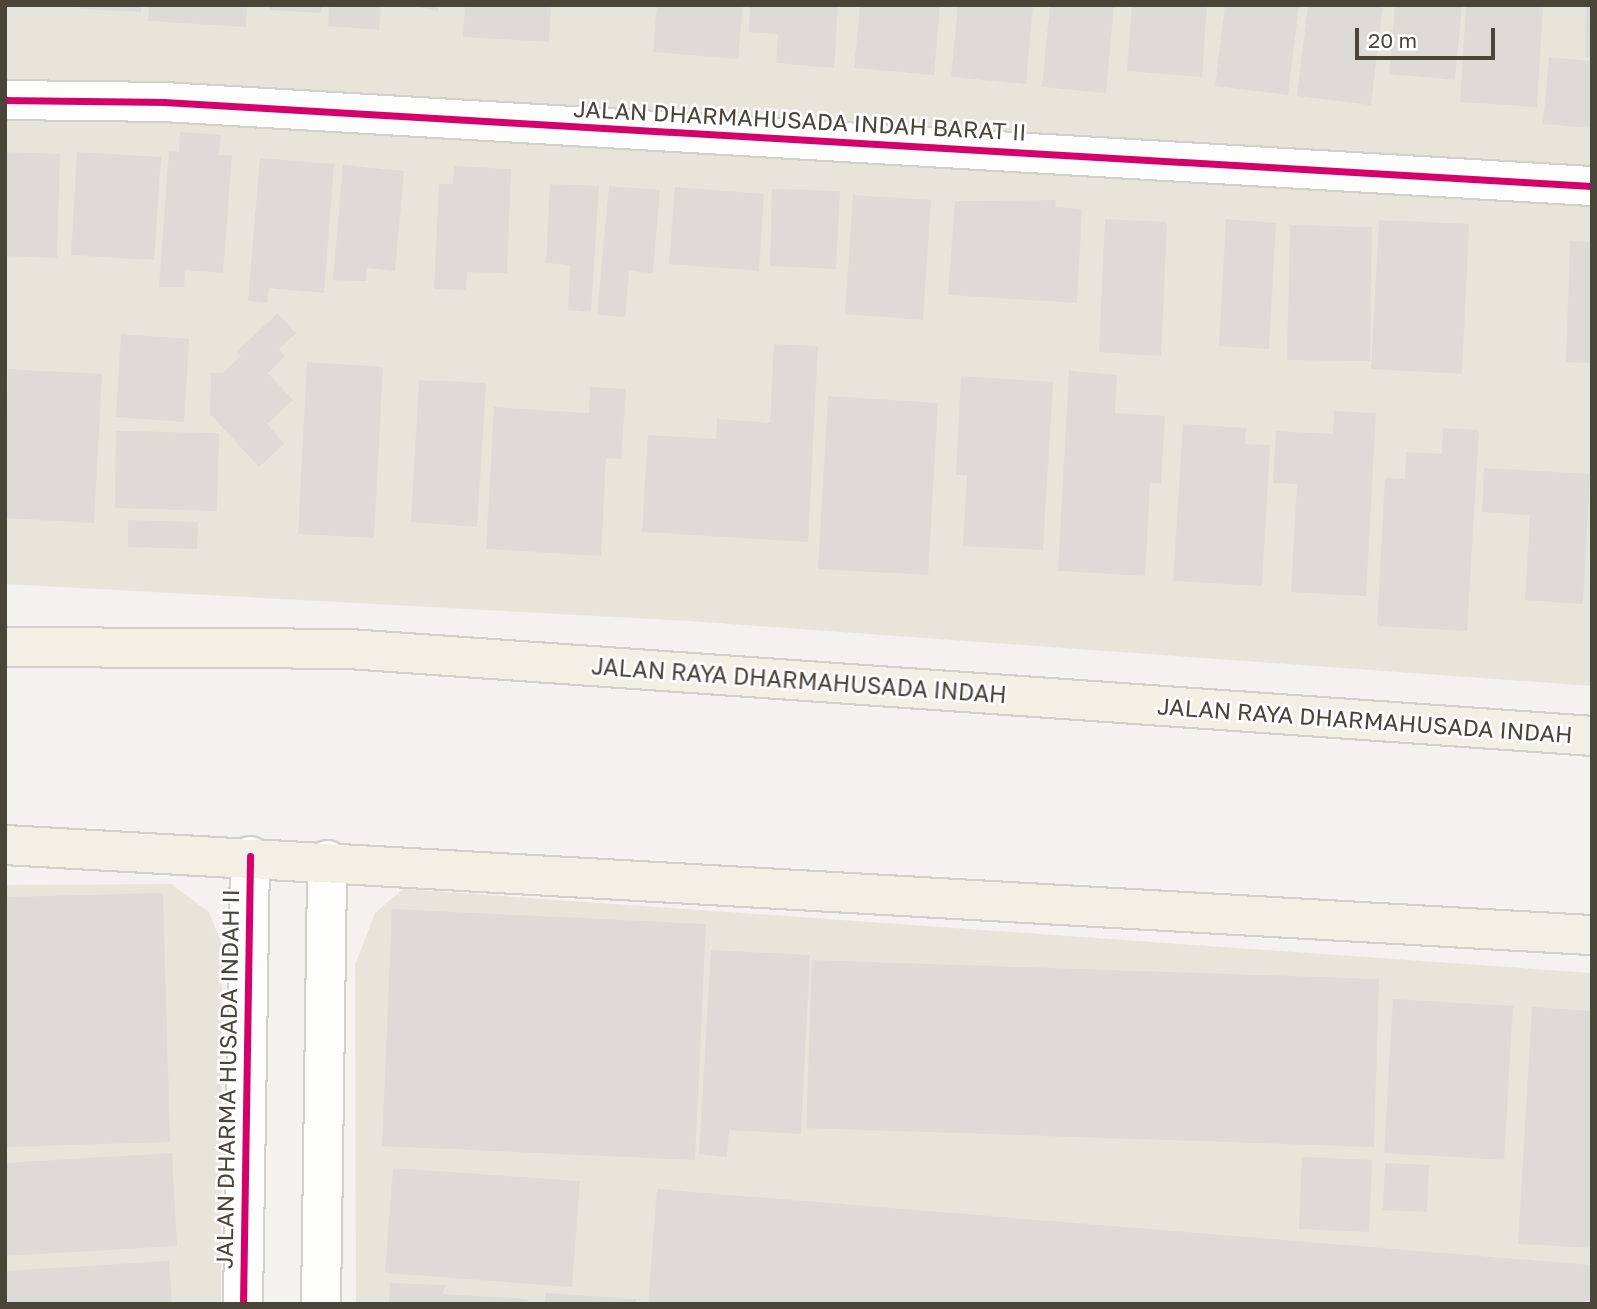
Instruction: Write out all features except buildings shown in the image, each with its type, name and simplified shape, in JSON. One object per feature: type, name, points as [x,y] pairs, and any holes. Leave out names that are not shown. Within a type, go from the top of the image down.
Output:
[{"type":"main road","name":"JALAN RAYA DHARMAHUSADA INDAH","points":[[5,647],[349,649],[1592,736]]},
{"type":"main road","points":[[5,845],[327,859],[1592,935]]},
{"type":"street","name":"JALAN DHARMAHUSADA INDAH BARAT II","points":[[5,100],[164,102],[1592,186]]},
{"type":"street","name":"JALAN DHARMA HUSADA INDAH II","points":[[243,1304],[250,856]]},
{"type":"street","points":[[321,1304],[327,859]]},
{"type":"shaded area","points":[[5,5],[1592,5],[1592,686],[689,621],[5,584]]},
{"type":"shaded area","points":[[171,884],[209,912],[222,945],[221,1304],[5,1304],[5,885]]},
{"type":"shaded area","points":[[403,889],[1592,973],[1592,1304],[356,1304],[355,965],[375,913]]},
{"type":"cycle path","points":[[5,100],[164,102],[1592,186]]},
{"type":"cycle path","points":[[243,1304],[250,856]]}]
